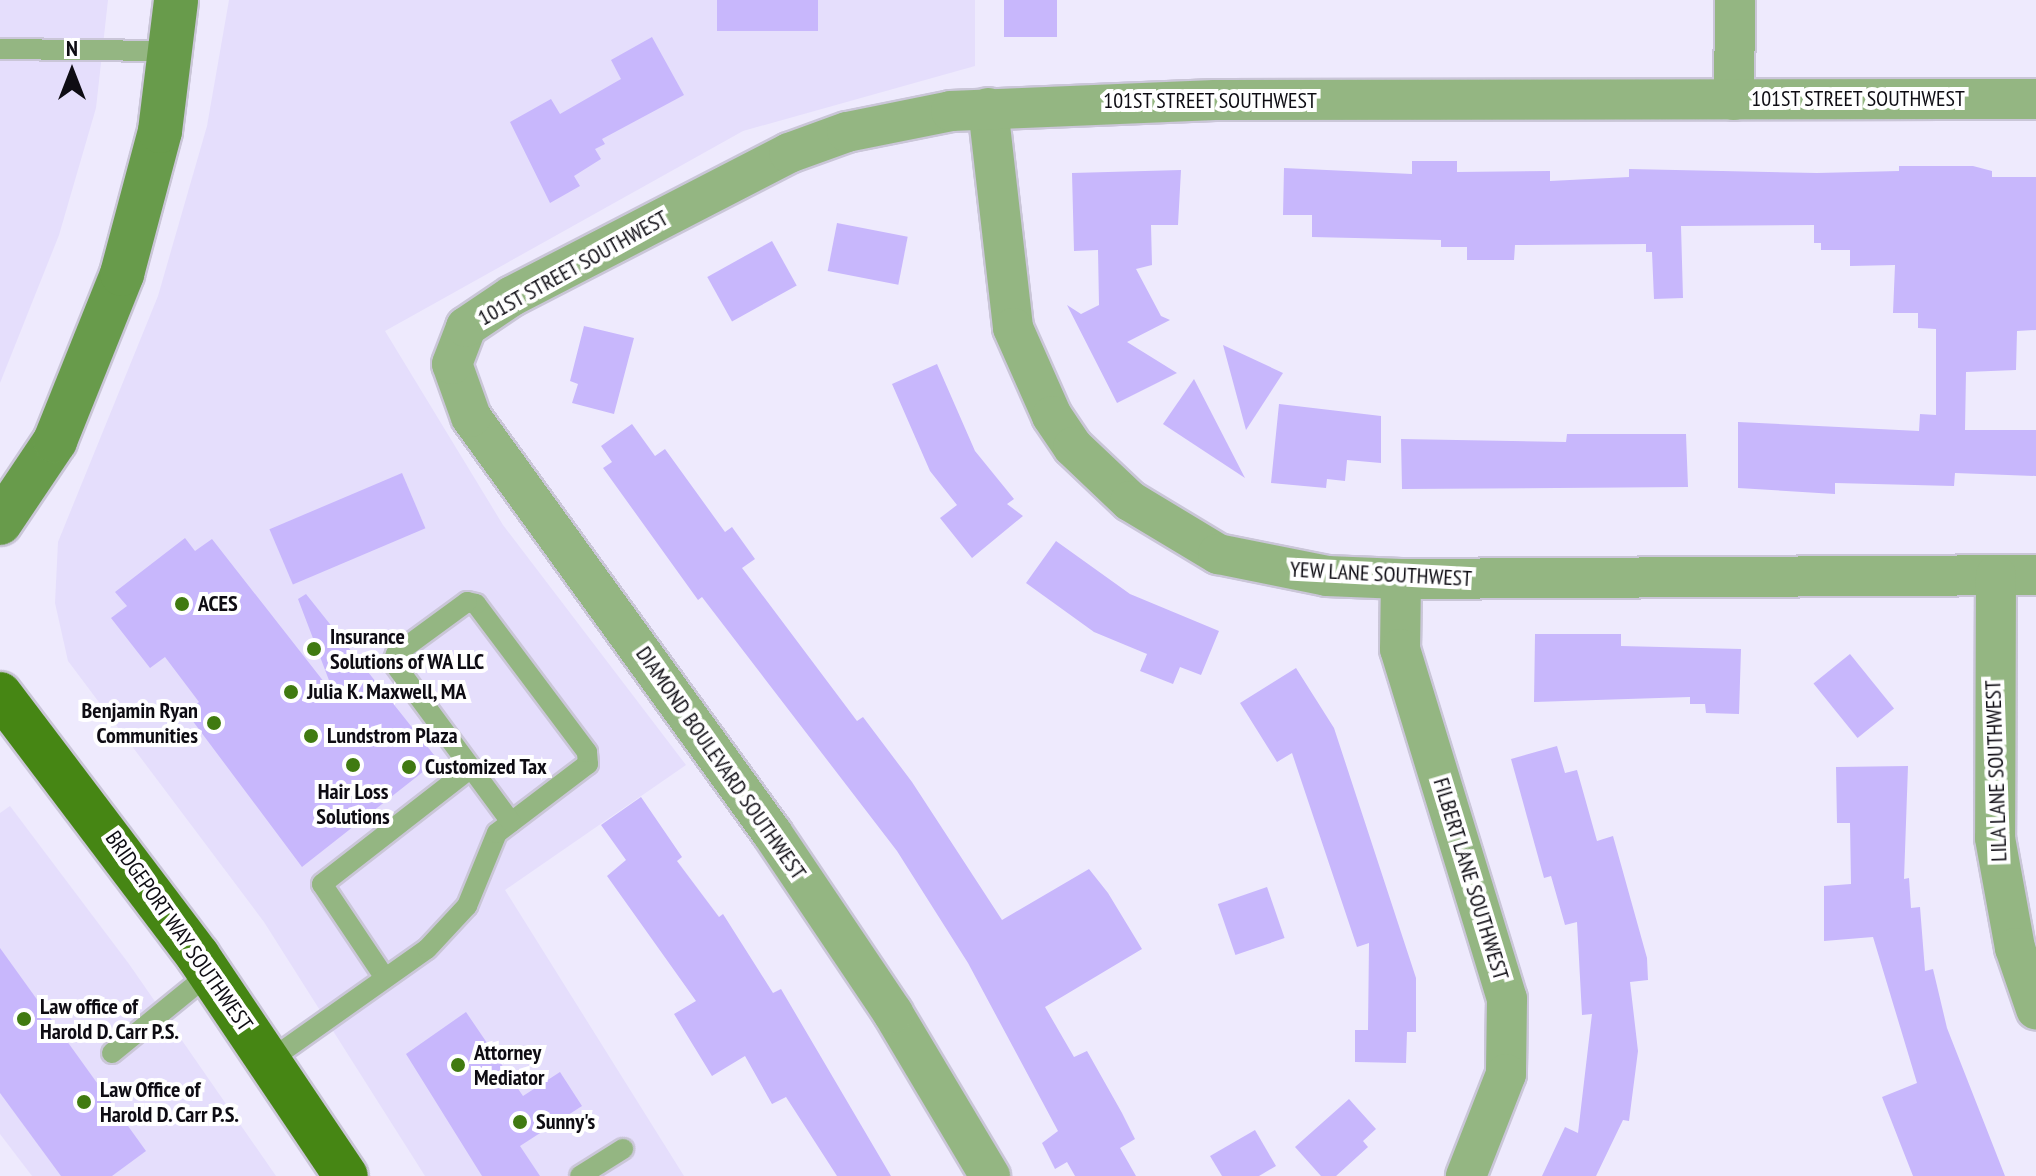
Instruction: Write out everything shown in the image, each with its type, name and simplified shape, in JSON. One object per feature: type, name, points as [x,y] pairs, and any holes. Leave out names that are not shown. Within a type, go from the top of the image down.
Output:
[{"type":"main road","points":[[0,523],[55,441],[107,318],[148,187],[171,51],[176,0]]},
{"type":"main road","name":"BRIDGEPORT WAY SOUTHWEST","points":[[0,694],[210,973],[346,1176]]},
{"type":"street","points":[[1734,100],[1735,0]]},
{"type":"street","name":"101ST STREET SOUTHWEST","points":[[452,355],[466,327],[512,296],[789,153],[876,125],[988,108],[1215,100],[2036,99]]},
{"type":"street","name":"YEW LANE SOUTHWEST","points":[[988,108],[1013,328],[1073,447],[1130,501],[1218,554],[1327,576],[1401,579],[2036,575]]},
{"type":"street","name":"DIAMOND BOULEVARD SOUTHWEST","points":[[452,355],[458,393],[471,417],[772,833],[893,1013],[990,1176]]},
{"type":"street","name":"LILA LANE SOUTHWEST","points":[[1996,575],[1995,838],[2015,948],[2036,1009]]},
{"type":"street","name":"FILBERT LANE SOUTHWEST","points":[[1401,579],[1400,649],[1507,999],[1506,1074],[1466,1176]]},
{"type":"lane","points":[[0,49],[171,51]]},
{"type":"lane","points":[[270,1060],[427,949],[467,906],[497,833],[511,822],[590,759],[472,601],[393,657],[511,822]]},
{"type":"lane","points":[[385,978],[322,884],[471,768]]},
{"type":"lane","points":[[112,1053],[210,973]]},
{"type":"lane","points":[[580,1176],[623,1149]]},
{"type":"shaded area","points":[[0,0],[108,0],[96,108],[59,235],[0,383]]},
{"type":"shaded area","points":[[229,0],[975,0],[975,66],[743,131],[385,331],[503,525],[686,765],[505,890],[684,1176],[425,1176],[264,922],[68,661],[55,603],[58,542],[158,296],[207,126]]},
{"type":"shaded area","points":[[10,806],[129,964],[276,1176],[32,1176],[0,1134],[0,813]]},
{"type":"building","points":[[717,0],[818,0],[818,31],[717,31]]},
{"type":"building","points":[[1004,0],[1057,0],[1057,37],[1004,37]]},
{"type":"building","points":[[652,37],[684,95],[602,139],[605,144],[595,149],[601,159],[574,176],[580,186],[550,203],[510,122],[551,99],[560,114],[621,79],[611,60]]},
{"type":"building","points":[[1412,161],[1457,161],[1457,172],[1550,171],[1550,181],[1629,177],[1629,169],[1817,173],[1899,171],[1899,166],[1973,166],[1992,171],[1992,177],[2036,177],[2036,330],[2017,331],[2016,370],[1966,372],[1965,430],[2036,430],[2036,476],[1955,473],[1954,486],[1835,483],[1835,494],[1738,488],[1738,422],[1919,431],[1920,414],[1936,415],[1936,329],[1918,328],[1918,313],[1893,313],[1895,265],[1850,266],[1850,250],[1821,250],[1821,243],[1814,243],[1814,225],[1681,226],[1683,298],[1654,299],[1652,252],[1646,252],[1646,244],[1515,245],[1514,260],[1467,260],[1467,247],[1441,247],[1441,240],[1312,237],[1312,215],[1283,215],[1284,168],[1412,174]]},
{"type":"building","points":[[1181,170],[1178,225],[1151,225],[1152,265],[1136,269],[1161,316],[1170,320],[1127,342],[1177,373],[1117,403],[1067,305],[1081,314],[1099,305],[1098,250],[1074,251],[1072,173]]},
{"type":"building","points":[[837,223],[908,237],[898,285],[828,271]]},
{"type":"building","points":[[772,241],[797,286],[732,321],[707,277]]},
{"type":"building","points":[[584,326],[634,338],[614,414],[572,403],[578,384],[570,381]]},
{"type":"building","points":[[1223,345],[1283,373],[1246,430]]},
{"type":"building","points":[[937,364],[975,451],[1014,499],[1007,504],[1023,516],[972,558],[940,518],[957,505],[930,471],[892,384]]},
{"type":"building","points":[[1194,379],[1245,478],[1163,424]]},
{"type":"building","points":[[1279,404],[1381,416],[1381,463],[1347,460],[1345,481],[1327,479],[1326,488],[1271,483]]},
{"type":"building","points":[[632,424],[655,456],[665,449],[725,532],[732,527],[755,559],[742,568],[857,721],[863,717],[912,782],[1002,920],[1089,869],[1108,893],[1142,949],[1045,1007],[1074,1057],[1087,1051],[1122,1113],[1135,1139],[1120,1148],[1136,1176],[1075,1176],[1067,1162],[1055,1169],[1042,1143],[1058,1131],[968,963],[897,851],[702,597],[698,600],[603,468],[612,462],[601,446]]},
{"type":"building","points":[[1567,434],[1686,434],[1688,487],[1402,489],[1401,439],[1566,442]]},
{"type":"building","points":[[402,473],[425,528],[293,584],[269,529]]},
{"type":"building","name":"Lundstrom Plaza","points":[[185,538],[195,551],[212,539],[335,696],[298,599],[306,594],[438,760],[302,867],[186,712],[199,702],[165,657],[150,668],[111,618],[127,606],[115,592]]},
{"type":"building","points":[[1056,541],[1130,594],[1219,631],[1201,675],[1180,667],[1173,684],[1140,671],[1147,654],[1094,632],[1026,583]]},
{"type":"building","points":[[1535,634],[1621,634],[1621,646],[1741,649],[1739,714],[1706,713],[1705,704],[1690,704],[1690,697],[1534,702]]},
{"type":"building","points":[[1850,654],[1894,708],[1858,738],[1813,684]]},
{"type":"building","points":[[1296,668],[1334,728],[1416,978],[1416,1032],[1407,1032],[1406,1063],[1355,1062],[1355,1030],[1368,1030],[1369,943],[1357,947],[1292,753],[1277,762],[1240,703]]},
{"type":"building","points":[[1557,746],[1565,773],[1577,770],[1597,841],[1613,836],[1647,958],[1648,980],[1630,982],[1638,1051],[1629,1121],[1623,1120],[1596,1176],[1542,1176],[1565,1127],[1578,1133],[1592,1014],[1582,1015],[1577,922],[1565,925],[1551,876],[1544,878],[1511,759]]},
{"type":"building","points":[[1908,766],[1904,879],[1909,878],[1911,908],[1920,907],[1925,971],[1933,969],[1947,1028],[2005,1176],[1913,1176],[1882,1097],[1917,1083],[1873,937],[1824,941],[1824,886],[1851,884],[1850,823],[1837,823],[1836,767]]},
{"type":"building","points":[[641,797],[682,857],[677,861],[719,917],[723,914],[773,993],[781,989],[891,1176],[837,1176],[786,1097],[772,1104],[745,1056],[712,1076],[674,1014],[696,1001],[607,876],[626,860],[601,825]]},
{"type":"building","points":[[1267,887],[1285,938],[1235,955],[1218,904]]},
{"type":"building","points":[[0,948],[146,1151],[112,1176],[61,1176],[0,1093]]},
{"type":"building","points":[[466,1012],[523,1096],[560,1072],[582,1106],[520,1146],[540,1176],[482,1176],[406,1054]]},
{"type":"building","points":[[1349,1099],[1376,1129],[1363,1141],[1368,1147],[1336,1176],[1321,1176],[1295,1147]]},
{"type":"building","points":[[1255,1130],[1276,1166],[1259,1176],[1222,1176],[1210,1156]]},
{"type":"place","name":"ACES","points":[[182,604]]},
{"type":"place","name":"Insurance Solutions of WA LLC","points":[[314,649]]},
{"type":"place","name":"Julia K. Maxwell, MA","points":[[291,692]]},
{"type":"place","name":"Benjamin Ryan Communities","points":[[214,723]]},
{"type":"place","name":"Lundstrom Plaza","points":[[311,736]]},
{"type":"place","name":"Hair Loss Solutions","points":[[353,765]]},
{"type":"place","name":"Customized Tax","points":[[409,767]]},
{"type":"place","name":"Law office of Harold D. Carr P.S.","points":[[24,1019]]},
{"type":"place","name":"Attorney Mediator","points":[[458,1065]]},
{"type":"place","name":"Law Office of Harold D. Carr P.S.","points":[[84,1102]]},
{"type":"place","name":"Sunny's","points":[[520,1122]]}]
